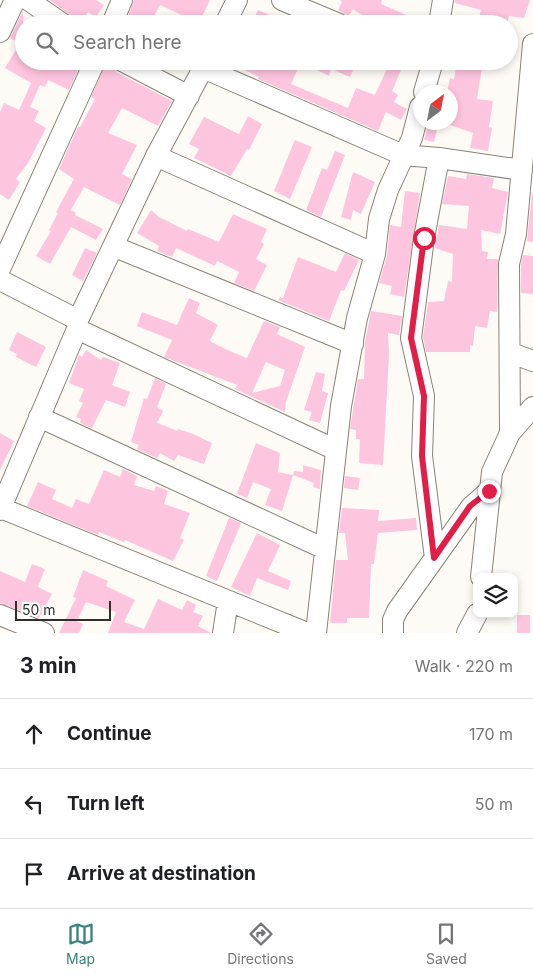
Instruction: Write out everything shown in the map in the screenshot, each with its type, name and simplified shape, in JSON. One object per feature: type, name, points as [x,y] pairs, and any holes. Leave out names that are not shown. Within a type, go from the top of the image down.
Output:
[{"type":"street","points":[[0,32],[15,0]]},
{"type":"street","points":[[28,0],[49,15]]},
{"type":"street","points":[[116,15],[122,0]]},
{"type":"street","points":[[230,15],[237,0]]},
{"type":"street","points":[[282,0],[318,15]]},
{"type":"street","points":[[441,15],[444,0]]},
{"type":"street","points":[[510,433],[509,264],[516,234],[533,44]]},
{"type":"street","points":[[0,269],[91,70]]},
{"type":"street","points":[[139,70],[189,96]]},
{"type":"street","points":[[202,70],[156,156],[78,325],[0,509],[307,633]]},
{"type":"street","points":[[216,70],[403,155],[439,158],[522,170]]},
{"type":"street","points":[[426,85],[430,70]]},
{"type":"street","points":[[316,633],[340,406],[357,318],[375,254],[379,219],[388,190],[414,130]]},
{"type":"street","points":[[156,156],[375,254]]},
{"type":"street","points":[[434,558],[422,456],[424,396],[411,338],[424,238],[439,158]]},
{"type":"street","points":[[115,247],[353,344]]},
{"type":"street","points":[[0,280],[78,325],[336,450]]},
{"type":"street","points":[[511,353],[533,361]]},
{"type":"street","points":[[481,573],[492,472],[510,433],[533,407]]},
{"type":"street","points":[[39,417],[325,549]]},
{"type":"street","points":[[392,633],[393,620],[397,612],[470,506],[489,491]]},
{"type":"street","points":[[223,633],[228,601]]},
{"type":"street","points":[[0,616],[44,633]]},
{"type":"street","points":[[467,633],[475,618]]},
{"type":"building","points":[[49,0],[96,0],[104,5],[97,15],[88,12],[86,15],[70,15]]},
{"type":"building","points":[[134,0],[210,0],[203,15],[182,15],[160,5],[155,15],[128,15]]},
{"type":"building","points":[[340,0],[382,0],[381,4],[406,15],[362,15],[353,9],[350,15],[347,15],[338,10],[342,2]]},
{"type":"building","points":[[455,0],[530,0],[524,18],[518,17],[518,15],[480,15],[481,10],[455,3]]},
{"type":"building","points":[[258,10],[270,15],[256,15]]},
{"type":"building","points":[[15,28],[15,40],[10,38]]},
{"type":"building","points":[[15,51],[15,70],[78,70],[69,90],[48,80],[45,87],[40,85],[30,107],[39,111],[34,121],[46,128],[28,163],[16,179],[20,182],[9,200],[0,194],[0,112],[4,103],[19,110],[31,83],[5,68]]},
{"type":"building","points":[[103,70],[115,70],[172,101],[158,126],[122,108],[108,133],[137,145],[122,174],[132,179],[120,205],[84,187],[71,210],[76,213],[75,215],[103,229],[96,240],[71,227],[50,264],[36,256],[51,231],[49,230],[58,213],[56,212],[74,179],[59,169],[78,127],[80,127],[95,99],[91,97]]},
{"type":"building","points":[[245,70],[297,70],[291,84],[348,108],[356,88],[375,95],[386,70],[401,70],[392,91],[398,95],[394,102],[407,109],[401,120],[386,112],[378,131],[258,79],[259,77]]},
{"type":"building","points":[[317,70],[331,70],[329,76]]},
{"type":"building","points":[[333,70],[353,70],[350,77]]},
{"type":"building","points":[[456,70],[482,70],[477,99],[493,101],[489,127],[492,128],[488,151],[470,148],[473,133],[458,128],[458,85],[448,85],[450,78],[454,79]]},
{"type":"building","points":[[248,116],[262,124],[249,150],[247,149],[231,176],[194,158],[199,149],[189,144],[204,117],[239,134]]},
{"type":"building","points":[[427,130],[437,130],[434,142],[424,140]]},
{"type":"building","points":[[295,140],[312,147],[290,199],[274,191]]},
{"type":"building","points":[[335,151],[345,155],[321,217],[306,210],[322,168],[327,170]]},
{"type":"building","points":[[353,172],[375,182],[361,214],[353,210],[351,220],[341,217]]},
{"type":"building","points":[[467,174],[494,178],[492,188],[508,192],[500,234],[481,230],[482,251],[488,252],[487,259],[498,259],[497,312],[490,311],[487,328],[475,326],[473,346],[470,345],[470,352],[426,352],[423,337],[428,302],[444,301],[448,281],[452,282],[453,254],[435,248],[439,225],[467,229],[469,206],[442,204],[448,176],[466,179]]},
{"type":"building","points":[[405,191],[420,193],[404,297],[390,294],[392,286],[379,283],[387,256],[390,225],[401,227]]},
{"type":"building","points":[[533,193],[533,242],[527,241]]},
{"type":"building","points":[[151,210],[159,217],[187,231],[188,229],[219,242],[233,214],[267,229],[261,242],[264,244],[256,259],[267,265],[254,291],[234,283],[239,272],[217,261],[215,266],[176,248],[172,257],[157,251],[159,246],[137,233]]},
{"type":"building","points":[[85,248],[97,253],[83,281],[72,275]]},
{"type":"building","points":[[345,253],[359,260],[344,291],[341,290],[329,321],[278,300],[280,297],[283,298],[298,257],[336,272]]},
{"type":"building","points":[[523,255],[533,256],[533,294],[521,293]]},
{"type":"building","points":[[189,298],[200,303],[196,313],[218,325],[210,340],[211,342],[230,351],[247,358],[264,321],[280,327],[277,334],[305,347],[286,402],[285,412],[235,389],[237,385],[164,357],[172,340],[137,326],[142,312],[177,325]],"holes":[[[266,362],[285,370],[280,386],[252,393]]]},
{"type":"building","points":[[371,311],[402,316],[399,335],[388,333],[389,354],[383,465],[359,463],[360,439],[356,439],[356,430],[350,429],[358,379],[364,379],[365,342]]},
{"type":"building","points":[[17,332],[46,347],[36,367],[16,357],[17,354],[9,350]]},
{"type":"building","points":[[86,350],[101,360],[103,357],[120,363],[112,385],[130,392],[125,407],[106,400],[92,428],[80,423],[81,419],[76,417],[83,403],[79,401],[84,389],[69,383],[79,355],[82,357]]},
{"type":"building","points":[[316,372],[325,374],[322,391],[328,393],[320,423],[309,420],[312,412],[304,410]]},
{"type":"building","points":[[155,378],[166,384],[157,407],[163,411],[157,423],[178,431],[178,429],[193,434],[212,443],[204,464],[178,455],[174,461],[160,453],[157,458],[137,449],[139,445],[131,442],[144,398],[147,399]]},
{"type":"building","points":[[0,433],[14,441],[0,470]]},
{"type":"building","points":[[256,443],[280,453],[278,472],[293,475],[282,511],[265,505],[271,489],[253,482],[247,498],[237,494]]},
{"type":"building","points":[[303,465],[321,470],[320,489],[313,487],[314,483],[293,475],[294,471],[303,472]]},
{"type":"building","points":[[123,469],[137,476],[134,485],[154,491],[156,486],[168,491],[164,504],[190,513],[180,538],[184,540],[173,561],[125,540],[124,542],[99,532],[98,535],[27,506],[38,482],[56,490],[52,499],[72,508],[76,499],[89,504],[104,470],[120,477]]},
{"type":"building","points":[[345,476],[360,478],[358,490],[344,488]]},
{"type":"building","points":[[342,508],[379,510],[378,521],[416,518],[417,530],[378,533],[374,564],[371,564],[369,618],[347,618],[347,623],[330,623],[336,560],[348,560],[345,533],[339,533]]},
{"type":"building","points":[[229,518],[241,523],[217,581],[206,576]]},
{"type":"building","points":[[257,533],[280,545],[268,571],[291,581],[288,590],[257,578],[250,596],[231,587]]},
{"type":"building","points":[[32,564],[45,569],[38,587],[52,594],[39,618],[0,603],[0,571],[25,582]]},
{"type":"building","points":[[83,570],[108,581],[106,586],[135,600],[124,622],[144,629],[158,599],[182,610],[187,600],[196,605],[193,612],[203,616],[198,626],[211,633],[108,633],[116,612],[86,602],[77,621],[83,624],[79,633],[59,633],[76,598],[73,597]]},
{"type":"building","points":[[518,615],[530,615],[530,633],[517,633]]},
{"type":"route","points":[[424,238],[411,338],[413,354],[420,369],[424,396],[422,456],[434,558],[470,506],[489,491]]}]
